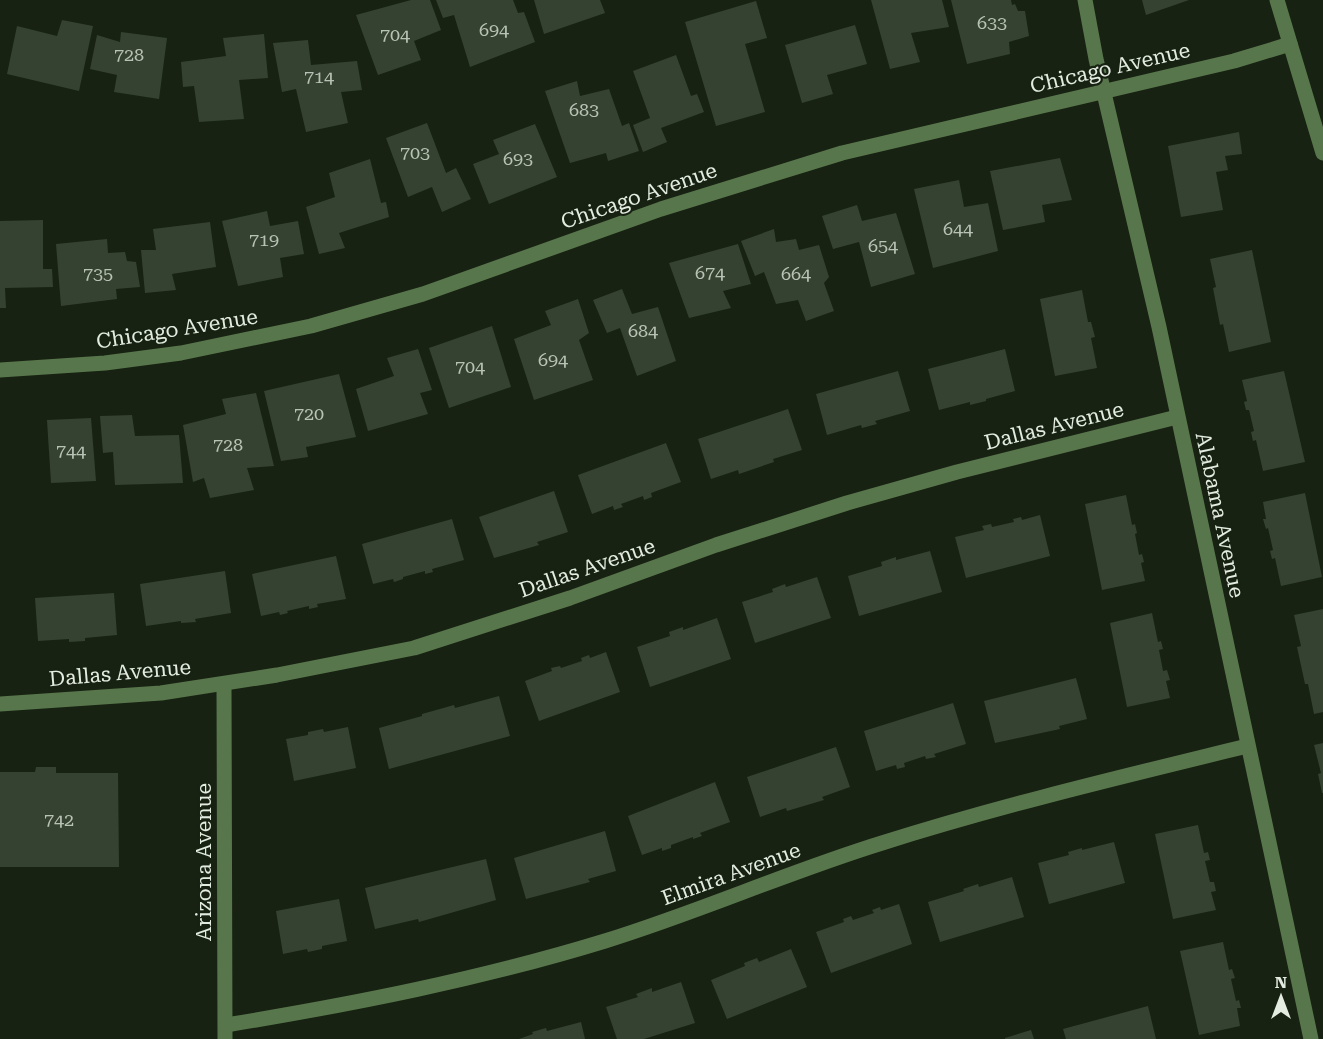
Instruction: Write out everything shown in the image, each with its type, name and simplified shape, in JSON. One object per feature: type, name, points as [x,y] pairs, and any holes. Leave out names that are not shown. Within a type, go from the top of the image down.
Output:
[{"type":"street","name":"Alabama Avenue","points":[[1085,0],[1159,327],[1311,1039]]},
{"type":"street","points":[[1276,0],[1323,153]]},
{"type":"street","name":"Chicago Avenue","points":[[0,370],[105,363],[181,353],[311,326],[423,294],[661,209],[842,153],[1234,61],[1290,44]]},
{"type":"street","name":"Dallas Avenue","points":[[0,704],[161,693],[224,684],[414,648],[570,598],[716,545],[846,503],[957,472],[1177,417]]},
{"type":"street","name":"Arizona Avenue","points":[[224,684],[225,1032]]},
{"type":"street","name":"Elmira Avenue","points":[[225,1032],[501,971],[608,940],[881,843],[1024,801],[1247,746]]},
{"type":"building","points":[[411,0],[430,0],[441,30],[414,41],[421,60],[378,75],[356,15]]},
{"type":"building","points":[[436,0],[513,0],[518,13],[524,12],[535,42],[470,67],[454,15],[443,18]]},
{"type":"building","points":[[534,0],[600,0],[605,13],[544,34]]},
{"type":"building","points":[[871,0],[942,0],[949,27],[911,33],[920,62],[890,69]]},
{"type":"building","points":[[951,0],[1011,0],[1012,5],[1015,4],[1018,11],[1025,11],[1029,36],[1009,42],[1010,54],[967,64]]},
{"type":"building","points":[[1142,0],[1189,0],[1146,15]]},
{"type":"building","points":[[756,1],[767,38],[745,44],[765,112],[716,126],[685,22]]},
{"type":"building","points":[[62,20],[93,26],[79,91],[7,74],[17,26],[57,36]]},
{"type":"building","points":[[855,25],[867,64],[827,75],[833,94],[802,103],[785,45]]},
{"type":"building","points":[[121,32],[167,38],[159,99],[114,92],[117,75],[90,69],[97,35],[120,42]]},
{"type":"building","points":[[264,34],[268,78],[239,80],[244,119],[199,122],[194,86],[183,87],[181,62],[226,56],[223,38]]},
{"type":"building","points":[[308,40],[311,65],[357,61],[362,90],[341,92],[348,123],[306,132],[296,89],[282,92],[273,43]]},
{"type":"building","points":[[676,55],[691,96],[697,94],[704,112],[661,128],[667,142],[643,152],[633,125],[650,118],[633,71]]},
{"type":"building","points":[[577,81],[580,96],[609,89],[622,126],[629,123],[639,151],[608,161],[606,153],[570,163],[545,91]]},
{"type":"building","points":[[427,123],[446,173],[456,168],[471,199],[442,212],[432,187],[408,197],[386,138]]},
{"type":"building","points":[[535,124],[557,177],[489,204],[473,164],[499,154],[493,140]]},
{"type":"building","points":[[1239,132],[1242,154],[1225,156],[1228,170],[1216,172],[1223,210],[1181,217],[1168,146]]},
{"type":"building","points":[[1060,158],[1072,200],[1042,205],[1045,222],[1003,230],[990,171]]},
{"type":"building","points":[[370,159],[381,203],[386,202],[389,217],[339,233],[345,248],[319,254],[306,207],[335,197],[329,173]]},
{"type":"building","points":[[959,180],[964,207],[988,203],[998,251],[933,268],[914,189]]},
{"type":"building","points":[[857,205],[862,221],[896,213],[915,274],[871,287],[859,242],[833,249],[822,216]]},
{"type":"building","points":[[267,211],[270,226],[298,221],[304,254],[280,258],[283,277],[238,286],[222,221]]},
{"type":"building","points":[[43,220],[43,269],[52,269],[53,287],[5,288],[6,308],[0,308],[0,221]]},
{"type":"building","points":[[210,222],[216,267],[172,274],[176,290],[145,293],[141,250],[156,250],[153,229]]},
{"type":"building","points":[[774,229],[776,242],[796,239],[799,250],[819,245],[829,277],[824,283],[834,311],[806,321],[798,300],[776,304],[764,272],[755,276],[741,241]]},
{"type":"building","points":[[107,239],[108,253],[125,252],[127,261],[136,262],[140,287],[116,289],[117,299],[61,306],[56,244]]},
{"type":"building","points":[[738,244],[751,284],[723,291],[731,308],[689,318],[669,263]]},
{"type":"building","points":[[1252,250],[1271,342],[1229,352],[1223,324],[1220,325],[1210,259]]},
{"type":"building","points":[[622,289],[632,314],[658,307],[676,361],[637,376],[620,328],[607,333],[593,300]]},
{"type":"building","points":[[1082,290],[1088,322],[1091,322],[1095,337],[1091,338],[1097,368],[1055,376],[1040,299]]},
{"type":"building","points":[[578,299],[589,333],[579,340],[593,380],[534,400],[514,339],[551,325],[545,311]]},
{"type":"building","points":[[492,326],[511,387],[449,408],[429,348]]},
{"type":"building","points":[[418,349],[432,390],[420,393],[428,414],[368,431],[356,389],[394,376],[387,358]]},
{"type":"building","points":[[1005,349],[1015,391],[970,405],[970,402],[939,410],[928,369]]},
{"type":"building","points":[[898,371],[910,411],[875,421],[877,424],[862,428],[861,425],[827,435],[816,394]]},
{"type":"building","points":[[1284,371],[1305,462],[1263,471],[1256,440],[1253,441],[1251,432],[1254,431],[1249,410],[1246,410],[1244,402],[1247,401],[1242,380]]},
{"type":"building","points":[[339,374],[356,437],[306,447],[308,457],[281,461],[264,391]]},
{"type":"building","points":[[256,393],[274,466],[247,468],[254,490],[210,498],[204,478],[193,482],[183,425],[226,414],[222,399]]},
{"type":"building","points":[[788,409],[802,450],[773,459],[774,462],[739,474],[738,470],[711,479],[698,439]]},
{"type":"building","points":[[132,415],[135,436],[179,435],[183,483],[115,485],[113,452],[103,453],[100,416]]},
{"type":"building","points":[[91,418],[96,481],[51,483],[47,420]]},
{"type":"building","points":[[666,443],[681,482],[651,493],[652,497],[644,500],[643,496],[621,504],[623,507],[614,510],[613,506],[592,514],[578,475]]},
{"type":"building","points":[[554,491],[568,532],[537,542],[539,545],[494,558],[479,517]]},
{"type":"building","points":[[1305,493],[1322,577],[1281,586],[1275,558],[1272,559],[1270,551],[1273,550],[1268,528],[1266,529],[1263,519],[1266,519],[1263,502]]},
{"type":"building","points":[[1126,495],[1132,525],[1135,524],[1137,533],[1135,534],[1139,555],[1142,554],[1144,562],[1141,563],[1145,581],[1102,590],[1085,504]]},
{"type":"building","points":[[1040,515],[1050,556],[966,578],[955,537],[984,530],[982,526],[991,524],[992,527],[1014,522],[1013,519],[1021,517],[1022,520]]},
{"type":"building","points":[[452,519],[464,560],[432,569],[433,572],[425,574],[425,571],[394,582],[393,579],[373,584],[362,544]]},
{"type":"building","points":[[930,551],[942,592],[859,616],[848,576],[882,566],[881,562],[896,557],[896,560]]},
{"type":"building","points":[[336,556],[346,599],[317,604],[318,607],[309,609],[309,606],[287,611],[288,613],[280,615],[279,612],[261,616],[252,574]]},
{"type":"building","points":[[225,571],[231,613],[195,619],[196,622],[181,623],[181,621],[146,626],[140,584]]},
{"type":"building","points":[[817,577],[831,618],[755,643],[742,602],[773,592],[772,589],[785,584],[786,587]]},
{"type":"building","points":[[114,593],[117,635],[85,638],[85,641],[69,642],[69,639],[38,641],[35,598]]},
{"type":"building","points":[[1323,609],[1323,712],[1314,714],[1297,647],[1301,646],[1294,615]]},
{"type":"building","points":[[1152,613],[1158,642],[1161,641],[1163,649],[1159,650],[1163,671],[1167,670],[1170,680],[1166,681],[1170,698],[1127,707],[1110,623]]},
{"type":"building","points":[[717,618],[731,659],[650,687],[637,647],[670,636],[669,632],[683,627],[683,630]]},
{"type":"building","points":[[606,652],[620,692],[539,721],[525,681],[552,671],[551,668],[560,666],[561,668],[582,661],[581,658],[589,655],[590,658]]},
{"type":"building","points":[[1076,678],[1087,719],[1059,726],[1060,729],[995,743],[984,701]]},
{"type":"building","points":[[499,696],[510,736],[389,769],[379,728],[454,705],[455,708]]},
{"type":"building","points":[[953,703],[966,744],[934,754],[936,757],[926,759],[925,756],[904,763],[905,767],[897,769],[896,765],[876,771],[864,731]]},
{"type":"building","points":[[348,727],[356,768],[294,781],[286,739],[308,735],[308,732],[323,729],[324,732]]},
{"type":"building","points":[[1323,743],[1322,793],[1318,774],[1321,773],[1314,745]]},
{"type":"building","points":[[836,747],[850,787],[822,797],[824,800],[787,811],[786,808],[760,817],[747,777]]},
{"type":"building","points":[[36,767],[56,767],[56,773],[118,773],[119,867],[0,867],[0,772],[35,772]]},
{"type":"building","points":[[715,782],[730,822],[700,833],[702,836],[671,845],[671,848],[662,851],[662,848],[642,855],[628,816]]},
{"type":"building","points":[[1198,825],[1204,853],[1208,852],[1210,860],[1205,861],[1210,882],[1214,882],[1216,891],[1211,892],[1216,910],[1173,919],[1155,834]]},
{"type":"building","points":[[605,831],[616,871],[588,879],[590,882],[526,899],[514,858]]},
{"type":"building","points":[[1114,842],[1125,883],[1049,904],[1038,863],[1069,855],[1068,852],[1082,848],[1082,850]]},
{"type":"building","points":[[486,859],[496,900],[419,922],[418,919],[375,929],[365,888]]},
{"type":"building","points":[[1012,877],[1024,917],[940,942],[928,902],[964,891],[963,889],[978,884],[979,887]]},
{"type":"building","points":[[339,899],[347,941],[322,946],[322,949],[308,952],[307,949],[283,954],[276,911]]},
{"type":"building","points":[[899,904],[912,944],[831,973],[816,932],[844,922],[843,919],[851,916],[853,920],[874,913],[872,910],[880,907],[881,910]]},
{"type":"building","points":[[1223,942],[1229,970],[1232,969],[1235,978],[1231,979],[1236,1001],[1239,1000],[1241,1008],[1237,1008],[1240,1026],[1199,1035],[1180,951]]},
{"type":"building","points":[[791,949],[807,987],[727,1019],[711,980],[745,966],[744,963],[757,958],[759,962]]},
{"type":"building","points":[[681,982],[695,1023],[644,1039],[617,1039],[606,1007],[638,997],[636,994],[652,988],[652,992]]},
{"type":"building","points":[[1148,1006],[1156,1039],[1066,1039],[1063,1029]]},
{"type":"building","points":[[581,1022],[585,1039],[519,1039],[546,1028],[547,1031]]},
{"type":"building","points":[[1031,1030],[1034,1039],[1005,1039],[1005,1038]]}]
